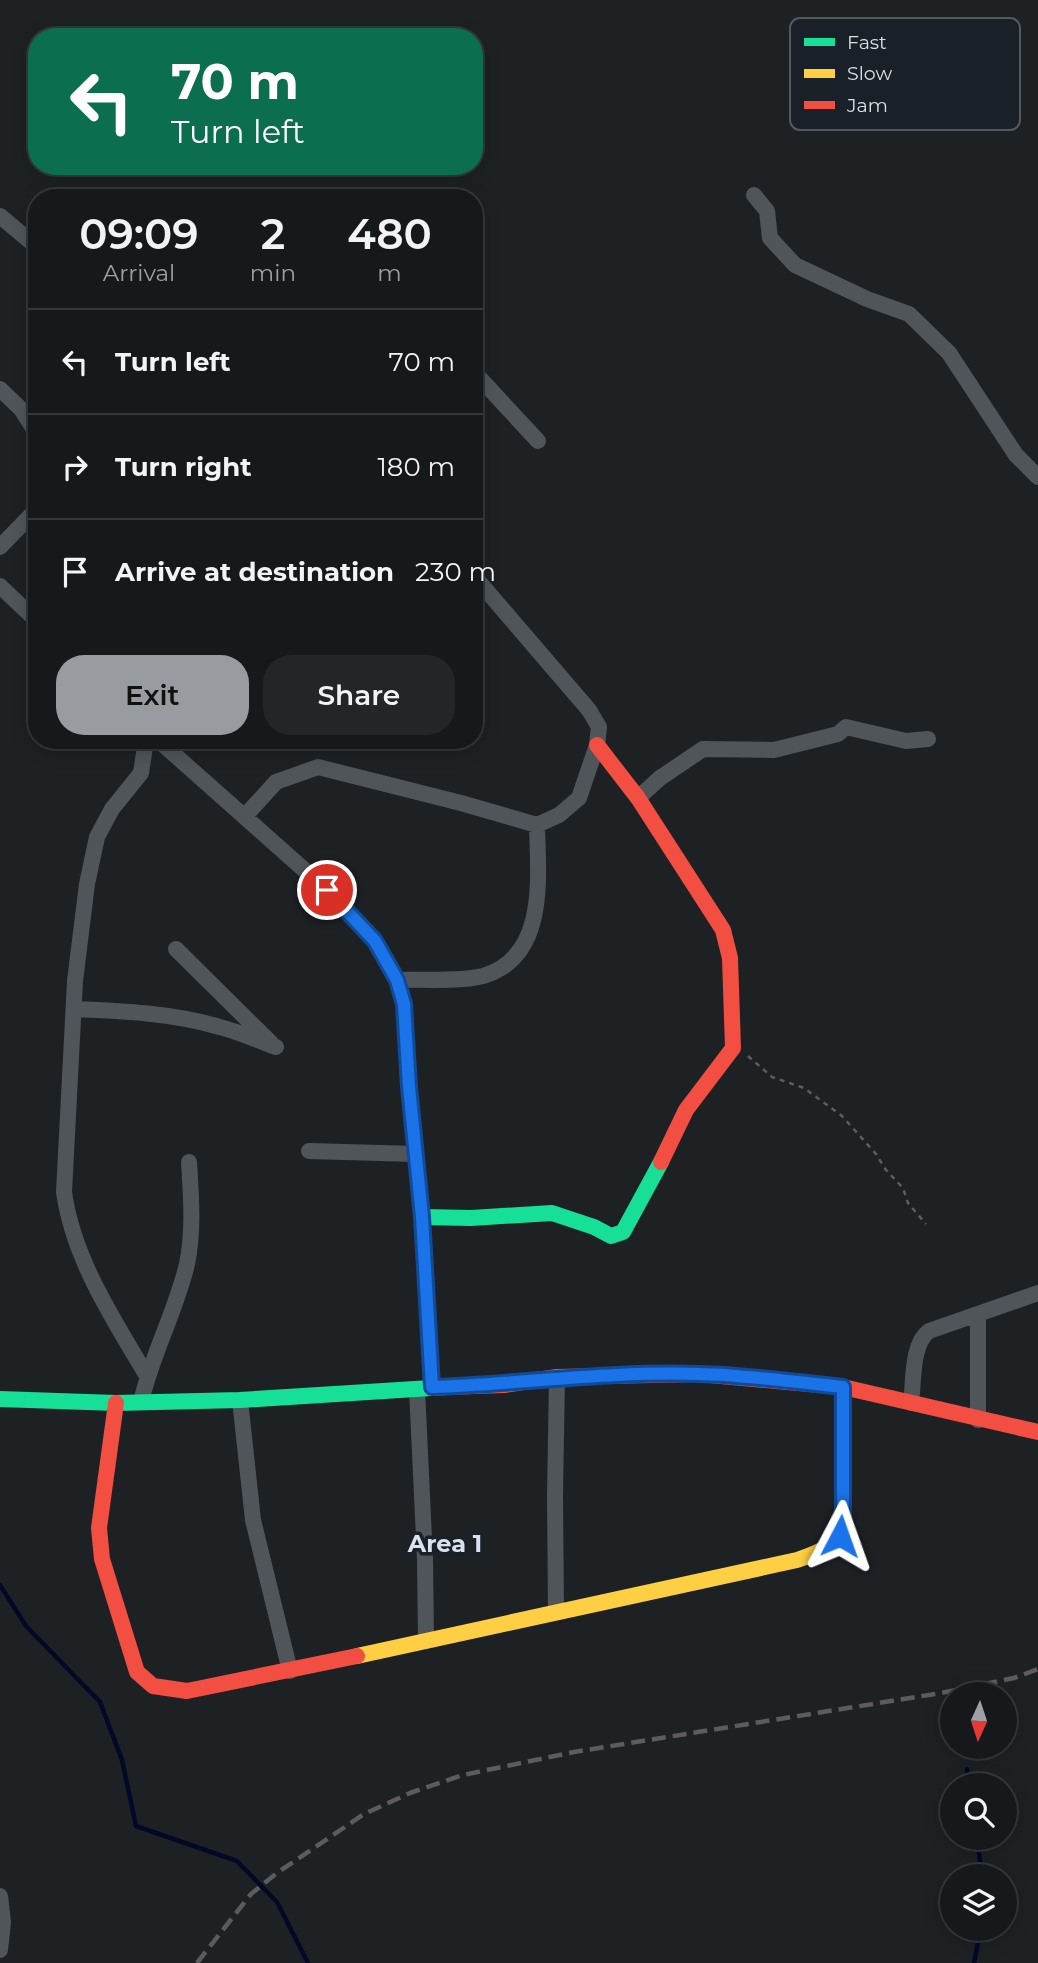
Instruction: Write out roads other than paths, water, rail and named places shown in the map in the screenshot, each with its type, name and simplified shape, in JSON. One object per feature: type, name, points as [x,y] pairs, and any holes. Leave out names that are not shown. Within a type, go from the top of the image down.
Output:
[{"type":"street","points":[[754,195],[767,211],[770,238],[794,265],[867,299],[909,313],[942,345],[950,353],[1016,455],[1038,477]]},
{"type":"street","points":[[0,216],[28,239]]},
{"type":"street","points":[[483,382],[538,441]]},
{"type":"street","points":[[0,390],[22,409],[28,419]]},
{"type":"street","points":[[0,547],[28,518]]},
{"type":"street","points":[[0,586],[28,612]]},
{"type":"street","points":[[245,816],[276,782],[318,767],[537,825],[559,816],[579,798],[597,746],[599,727],[589,710],[483,586]]},
{"type":"street","points":[[638,799],[660,778],[703,749],[774,750],[838,734],[846,727],[906,741],[928,739]]},
{"type":"street","points":[[422,1217],[471,1218],[552,1213],[611,1236],[623,1232],[646,1193],[686,1110],[733,1048],[728,943],[711,911],[638,799],[597,746]]},
{"type":"street","points":[[145,749],[141,773],[112,809],[97,837],[87,884],[75,981],[64,1162],[68,1219],[102,1297],[147,1376]]},
{"type":"street","points":[[168,749],[327,890],[375,941],[397,980],[404,1004],[422,1217],[426,1641]]},
{"type":"street","points":[[397,980],[481,976],[498,970],[513,957],[524,943],[536,911],[537,825]]},
{"type":"street","points":[[74,1009],[139,1011],[174,1017],[220,1027],[276,1047],[176,949]]},
{"type":"street","points":[[309,1151],[416,1154]]},
{"type":"street","points":[[141,1402],[147,1376],[187,1261],[193,1223],[189,1162]]},
{"type":"street","points":[[911,1403],[918,1346],[923,1335],[1038,1293]]},
{"type":"street","points":[[978,1314],[978,1420]]},
{"type":"street","points":[[0,1399],[116,1403],[240,1400],[504,1385],[557,1377],[699,1374],[843,1387],[1038,1432]]},
{"type":"street","points":[[556,1612],[557,1377]]},
{"type":"street","points":[[116,1403],[104,1471],[99,1528],[102,1559],[137,1672],[153,1686],[187,1691],[797,1560],[831,1548],[840,1536],[843,1521],[843,1387]]},
{"type":"street","points":[[240,1400],[253,1520],[290,1671]]},
{"type":"street","points":[[0,1896],[3,1923],[0,1951]]},
{"type":"waterway","points":[[0,1585],[26,1626],[100,1702],[122,1760],[136,1826],[237,1861],[277,1902],[308,1963]]},
{"type":"waterway","points":[[967,1769],[968,1773]]},
{"type":"waterway","points":[[979,1850],[980,1864]]},
{"type":"waterway","points":[[974,1963],[978,1941]]},
{"type":"railway","points":[[197,1963],[251,1894],[277,1873],[364,1814],[410,1793],[463,1775],[574,1752],[941,1693],[1014,1678],[1038,1669]]},
{"type":"district","name":"Area 1","points":[[445,1544]]}]
